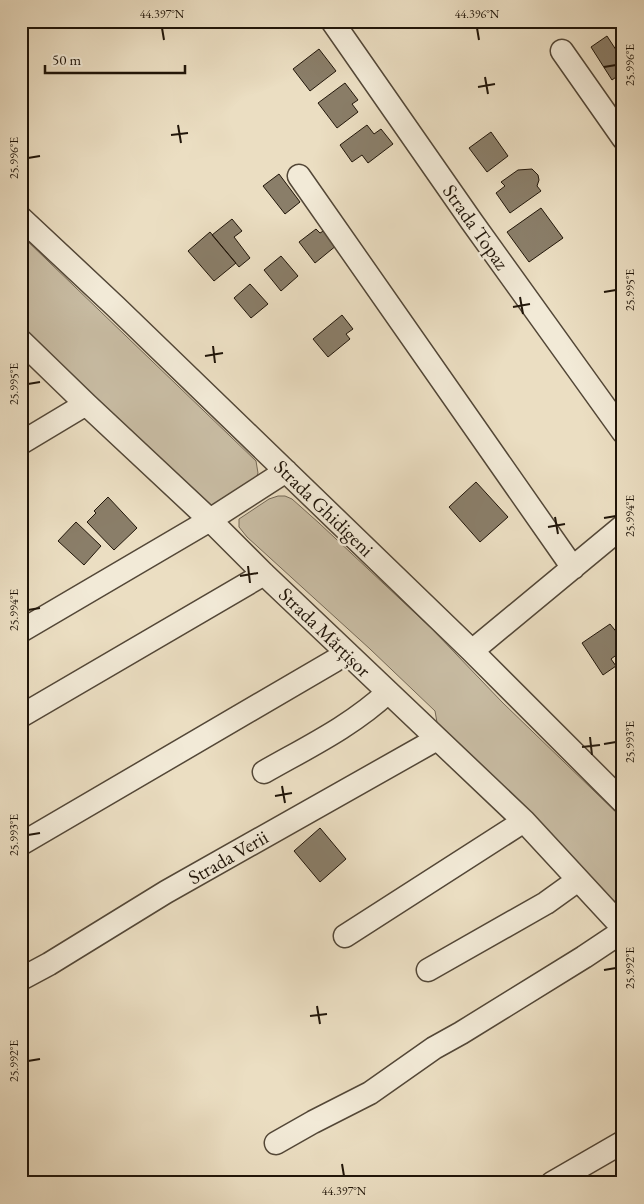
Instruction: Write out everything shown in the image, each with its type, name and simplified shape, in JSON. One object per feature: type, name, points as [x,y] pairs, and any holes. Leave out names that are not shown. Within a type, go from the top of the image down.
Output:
[{"type":"street","name":"Strada Topaz","points":[[332,21],[478,230],[623,432]]},
{"type":"street","points":[[562,51],[623,138]]},
{"type":"street","points":[[299,176],[573,568]]},
{"type":"street","name":"Strada Ghidigeni","points":[[21,218],[116,307],[472,651],[623,802]]},
{"type":"street","name":"Strada Mărțișor","points":[[21,341],[524,821],[623,929]]},
{"type":"street","points":[[21,443],[86,404]]},
{"type":"street","points":[[21,631],[210,520],[286,471]]},
{"type":"street","points":[[472,651],[623,526]]},
{"type":"street","points":[[21,716],[264,574]]},
{"type":"street","points":[[21,844],[334,661],[346,652]]},
{"type":"street","points":[[264,772],[340,729],[375,704],[388,692]]},
{"type":"street","name":"Strada Verii","points":[[21,979],[49,964],[166,892],[437,739]]},
{"type":"street","points":[[345,936],[524,821]]},
{"type":"street","points":[[428,970],[546,902],[578,880]]},
{"type":"street","points":[[276,1143],[370,1093],[434,1048],[584,957],[623,929]]},
{"type":"street","points":[[552,1183],[623,1142]]},
{"type":"shaded area","points":[[21,235],[256,461],[258,473],[255,481],[212,506],[203,502],[21,327]]},
{"type":"shaded area","points":[[278,496],[292,499],[319,523],[432,629],[503,703],[623,819],[623,917],[438,728],[435,711],[247,537],[239,527],[239,519],[269,499]]},
{"type":"building","points":[[607,36],[620,56],[623,53],[623,72],[612,80],[591,47]]},
{"type":"building","points":[[319,49],[336,71],[310,91],[293,69]]},
{"type":"building","points":[[345,83],[358,100],[352,104],[358,112],[337,128],[318,103]]},
{"type":"building","points":[[367,125],[374,134],[381,129],[393,144],[368,163],[362,155],[352,162],[340,145]]},
{"type":"building","points":[[491,132],[508,156],[487,172],[469,148]]},
{"type":"building","points":[[532,169],[538,175],[537,186],[541,191],[510,213],[496,193],[505,186],[501,182],[518,170]]},
{"type":"building","points":[[279,174],[300,202],[285,214],[263,186]]},
{"type":"building","points":[[541,208],[563,238],[529,262],[507,232]]},
{"type":"building","points":[[232,219],[242,231],[234,237],[250,258],[239,267],[212,235]]},
{"type":"building","points":[[316,229],[320,233],[325,230],[337,245],[315,263],[299,242]]},
{"type":"building","points":[[210,232],[236,263],[214,281],[188,251]]},
{"type":"building","points":[[281,256],[298,276],[281,291],[264,270]]},
{"type":"building","points":[[250,284],[268,304],[251,318],[234,298]]},
{"type":"building","points":[[342,315],[353,329],[346,334],[350,339],[328,357],[313,339]]},
{"type":"building","points":[[476,482],[508,517],[480,542],[449,507]]},
{"type":"building","points":[[108,497],[137,528],[114,550],[87,522],[96,513],[94,511]]},
{"type":"building","points":[[76,522],[101,546],[84,565],[58,541]]},
{"type":"building","points":[[21,569],[28,575],[21,581]]},
{"type":"building","points":[[610,624],[623,640],[623,650],[611,659],[616,666],[603,675],[582,643]]},
{"type":"building","points":[[320,828],[346,859],[320,882],[294,851]]}]
